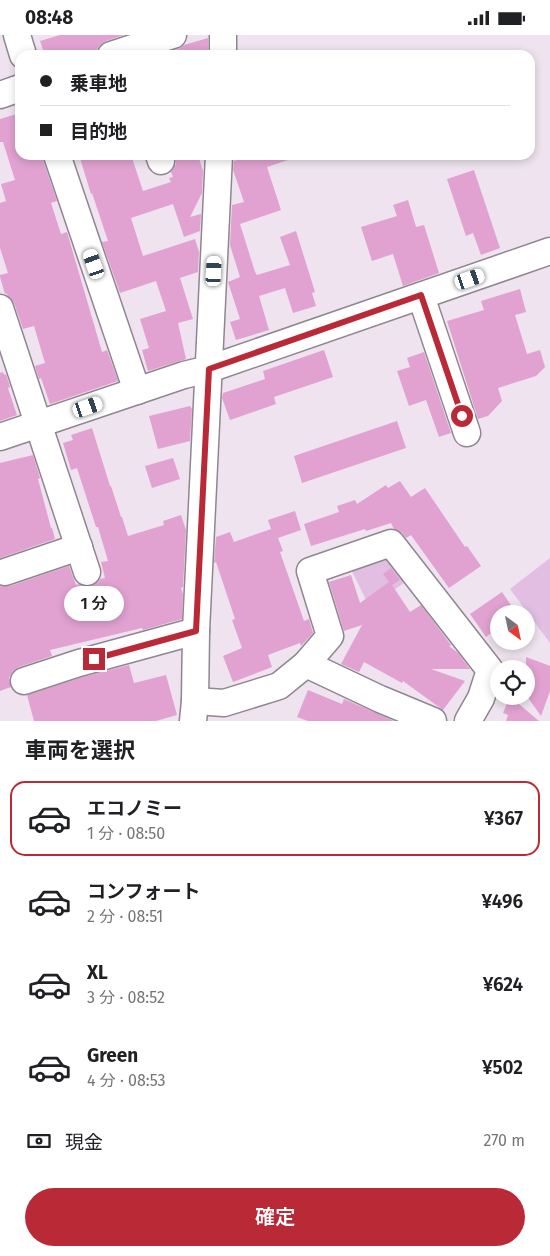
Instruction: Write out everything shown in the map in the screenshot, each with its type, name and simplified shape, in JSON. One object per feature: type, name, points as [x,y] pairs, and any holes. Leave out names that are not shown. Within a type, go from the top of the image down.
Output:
[{"type":"street","points":[[17,35],[22,50]]},
{"type":"street","points":[[118,47],[173,35]]},
{"type":"street","points":[[223,35],[223,50]]},
{"type":"street","points":[[0,95],[15,90]]},
{"type":"street","points":[[59,160],[137,391]]},
{"type":"street","points":[[219,160],[196,631],[189,715],[279,686],[306,664],[330,635],[310,571],[391,543],[490,670],[481,698],[468,721]]},
{"type":"street","points":[[0,437],[184,375],[209,369],[550,251]]},
{"type":"street","points":[[421,295],[467,433]]},
{"type":"street","points":[[0,308],[87,572]]},
{"type":"street","points":[[6,572],[79,547]]},
{"type":"street","points":[[24,681],[79,663],[196,631]]},
{"type":"street","points":[[306,664],[380,699],[433,721]]},
{"type":"shaded area","points":[[383,550],[409,579],[370,608],[348,563]]},
{"type":"shaded area","points":[[550,558],[550,643],[535,623],[535,605],[522,605],[510,589]]},
{"type":"building","points":[[60,35],[124,35],[106,41],[97,50],[43,50],[40,41]]},
{"type":"building","points":[[208,38],[208,50],[175,50],[184,45]]},
{"type":"building","points":[[15,114],[15,160],[43,160],[57,201],[51,203],[61,234],[67,232],[102,352],[107,350],[118,381],[50,404],[35,366],[45,363],[34,326],[23,329],[14,303],[5,294],[0,277],[0,275],[8,273],[0,248],[0,203],[6,201],[1,184],[15,180],[3,142],[0,142],[0,119]]},
{"type":"building","points":[[81,160],[133,160],[143,191],[171,182],[169,178],[173,177],[171,172],[176,164],[176,160],[200,160],[203,171],[202,193],[190,217],[201,214],[200,231],[184,237],[173,204],[131,218],[143,256],[195,239],[199,252],[198,272],[180,278],[193,319],[178,323],[186,359],[148,371],[142,350],[149,348],[140,319],[166,311],[156,281],[120,293],[102,242],[108,241]]},
{"type":"building","points":[[288,160],[267,167],[281,210],[240,224],[257,275],[290,265],[280,237],[296,231],[315,292],[312,293],[316,306],[293,313],[285,288],[259,296],[269,330],[236,340],[230,322],[240,319],[228,282],[240,277],[230,245],[232,205],[244,202],[233,170],[234,161]]},
{"type":"building","points":[[474,170],[500,248],[481,255],[473,233],[466,236],[447,179]]},
{"type":"building","points":[[408,200],[416,227],[424,225],[439,273],[403,286],[393,254],[372,261],[361,227],[397,216],[393,205]]},
{"type":"building","points":[[520,289],[526,312],[515,315],[527,354],[540,350],[545,367],[536,376],[498,388],[502,401],[488,416],[478,419],[447,321],[484,310],[481,301]]},
{"type":"building","points":[[324,350],[333,377],[274,397],[276,404],[230,420],[222,398],[223,393],[265,379],[263,371]]},
{"type":"building","points":[[424,352],[451,433],[439,437],[426,400],[409,406],[397,371],[410,367],[407,358]]},
{"type":"building","points":[[3,372],[4,375],[6,374],[10,387],[8,388],[17,415],[0,421],[0,373]]},
{"type":"building","points":[[190,406],[192,409],[190,441],[158,449],[149,416]]},
{"type":"building","points":[[397,421],[406,448],[302,483],[294,456]]},
{"type":"building","points":[[92,428],[128,536],[164,525],[163,521],[181,515],[186,530],[183,587],[181,588],[183,594],[182,619],[143,630],[142,628],[50,650],[52,656],[19,667],[13,671],[9,678],[11,687],[0,691],[0,586],[10,586],[69,566],[76,585],[91,586],[100,579],[105,578],[101,562],[108,561],[98,527],[96,527],[77,468],[71,470],[63,443],[73,440],[71,435]]},
{"type":"building","points":[[33,455],[55,539],[0,558],[0,463]]},
{"type":"building","points":[[173,458],[180,479],[152,488],[145,466]]},
{"type":"building","points":[[400,481],[411,497],[425,488],[465,547],[467,546],[481,566],[449,588],[411,535],[406,538],[402,533],[394,529],[391,523],[311,546],[304,524],[339,512],[337,506],[355,500],[357,504],[386,485],[388,488]]},
{"type":"building","points":[[295,511],[301,530],[278,538],[283,551],[280,552],[304,621],[309,619],[313,633],[301,646],[300,643],[268,655],[272,667],[233,682],[223,656],[242,648],[232,620],[235,619],[216,562],[214,563],[216,537],[230,532],[234,542],[271,529],[268,520]]},
{"type":"building","points":[[391,568],[400,580],[392,585],[410,612],[421,605],[451,645],[449,646],[458,653],[470,669],[431,669],[465,681],[443,710],[403,681],[402,683],[364,662],[359,672],[341,664],[362,625],[344,631],[329,582],[351,575],[360,603],[389,582],[383,574]]},
{"type":"building","points":[[502,592],[511,605],[490,605],[490,634],[486,637],[470,614]]},
{"type":"building","points":[[535,660],[550,666],[550,691],[541,716],[533,705],[535,705]]},
{"type":"building","points":[[129,665],[134,683],[166,675],[177,715],[156,721],[34,721],[27,695]]},
{"type":"building","points":[[308,690],[342,704],[344,699],[394,721],[308,721],[297,717]]},
{"type":"building","points":[[506,705],[520,705],[539,721],[506,721],[508,715],[503,713]]},
{"type":"route","points":[[94,659],[196,631],[209,369],[421,295],[462,416]]}]
